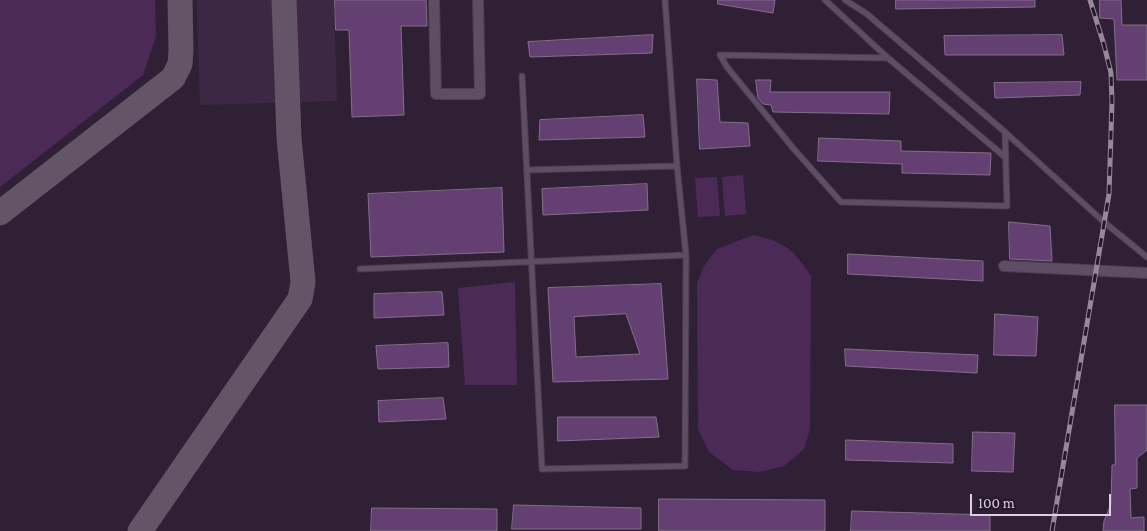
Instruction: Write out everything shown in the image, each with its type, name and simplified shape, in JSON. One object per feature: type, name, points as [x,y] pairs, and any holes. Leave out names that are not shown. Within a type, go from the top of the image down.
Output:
[{"type":"street","points":[[434,0],[436,94],[480,94],[478,0]]},
{"type":"street","points":[[1004,266],[1147,273]]},
{"type":"lane","points":[[522,76],[542,469],[685,466],[686,255],[677,166],[665,0]]},
{"type":"lane","points":[[825,0],[888,58],[1005,157]]},
{"type":"lane","points":[[845,0],[867,14],[1005,132],[1104,222],[1147,257]]},
{"type":"lane","points":[[888,58],[720,56],[793,148],[841,202],[1007,206],[1005,132]]},
{"type":"lane","points":[[527,170],[677,166]]},
{"type":"lane","points":[[360,269],[686,255]]},
{"type":"shaded area","points":[[0,0],[155,0],[156,36],[143,75],[0,187]]},
{"type":"shaded area","points":[[197,0],[334,0],[337,101],[200,105]]},
{"type":"shaded area","points":[[743,175],[746,214],[725,216],[722,177]]},
{"type":"shaded area","points":[[717,177],[720,216],[698,217],[695,178]]},
{"type":"shaded area","points":[[753,235],[781,244],[787,248],[799,259],[811,276],[810,429],[804,449],[784,466],[760,472],[733,470],[709,452],[698,429],[697,284],[704,266],[717,249]]},
{"type":"shaded area","points":[[515,282],[517,385],[465,385],[458,288]]},
{"type":"building","points":[[335,0],[426,0],[427,26],[401,26],[404,115],[352,117],[349,30],[336,30]]},
{"type":"building","points":[[718,0],[775,0],[773,13],[718,4]]},
{"type":"building","points":[[896,0],[1035,0],[1035,7],[896,9]]},
{"type":"building","points":[[1100,0],[1121,0],[1122,25],[1147,25],[1147,80],[1117,80],[1114,19],[1100,18]]},
{"type":"building","points":[[653,35],[652,53],[530,57],[528,42]]},
{"type":"building","points":[[1062,35],[1064,55],[945,55],[944,36]]},
{"type":"building","points":[[697,79],[717,80],[720,122],[748,123],[750,146],[700,149]]},
{"type":"building","points":[[756,80],[771,80],[770,92],[890,92],[889,114],[773,112],[771,105],[763,104],[758,98]]},
{"type":"building","points":[[1081,82],[1080,95],[995,98],[994,83]]},
{"type":"building","points":[[643,115],[645,137],[539,140],[540,120]]},
{"type":"building","points":[[819,138],[901,141],[901,151],[991,153],[990,175],[902,173],[902,164],[818,161]]},
{"type":"building","points":[[647,184],[648,210],[543,215],[542,189]]},
{"type":"building","points":[[502,188],[504,252],[371,257],[368,194]]},
{"type":"building","points":[[1009,222],[1050,226],[1052,261],[1010,259]]},
{"type":"building","points":[[848,254],[983,261],[983,281],[848,274]]},
{"type":"building","points":[[661,284],[668,379],[553,382],[548,288]],"holes":[[[626,314],[640,354],[576,357],[574,317]]]},
{"type":"building","points":[[442,292],[444,315],[374,318],[374,294]]},
{"type":"building","points":[[995,314],[1038,317],[1036,356],[994,355]]},
{"type":"building","points":[[448,343],[449,367],[378,369],[376,346]]},
{"type":"building","points":[[845,349],[978,355],[977,373],[846,366]]},
{"type":"building","points":[[443,398],[446,419],[379,422],[378,401]]},
{"type":"building","points":[[1115,405],[1147,405],[1147,450],[1137,458],[1137,488],[1130,489],[1131,518],[1144,517],[1144,531],[1103,531],[1104,521],[1111,504],[1112,465],[1115,465]]},
{"type":"building","points":[[558,417],[656,417],[659,437],[558,441]]},
{"type":"building","points":[[973,432],[1015,433],[1013,472],[972,471]]},
{"type":"building","points":[[846,440],[953,444],[953,463],[846,460]]},
{"type":"building","points":[[659,499],[825,500],[825,531],[659,531]]},
{"type":"building","points":[[514,505],[641,508],[641,529],[512,529]]},
{"type":"building","points":[[372,508],[497,509],[497,531],[371,531]]},
{"type":"building","points":[[852,511],[990,515],[990,531],[851,531]]},
{"type":"taxiway","points":[[0,213],[173,78],[180,64],[180,0]]},
{"type":"taxiway","points":[[140,531],[300,299],[303,282],[289,138],[284,0]]},
{"type":"railway","points":[[1052,531],[1109,194],[1111,73],[1090,0]]}]
